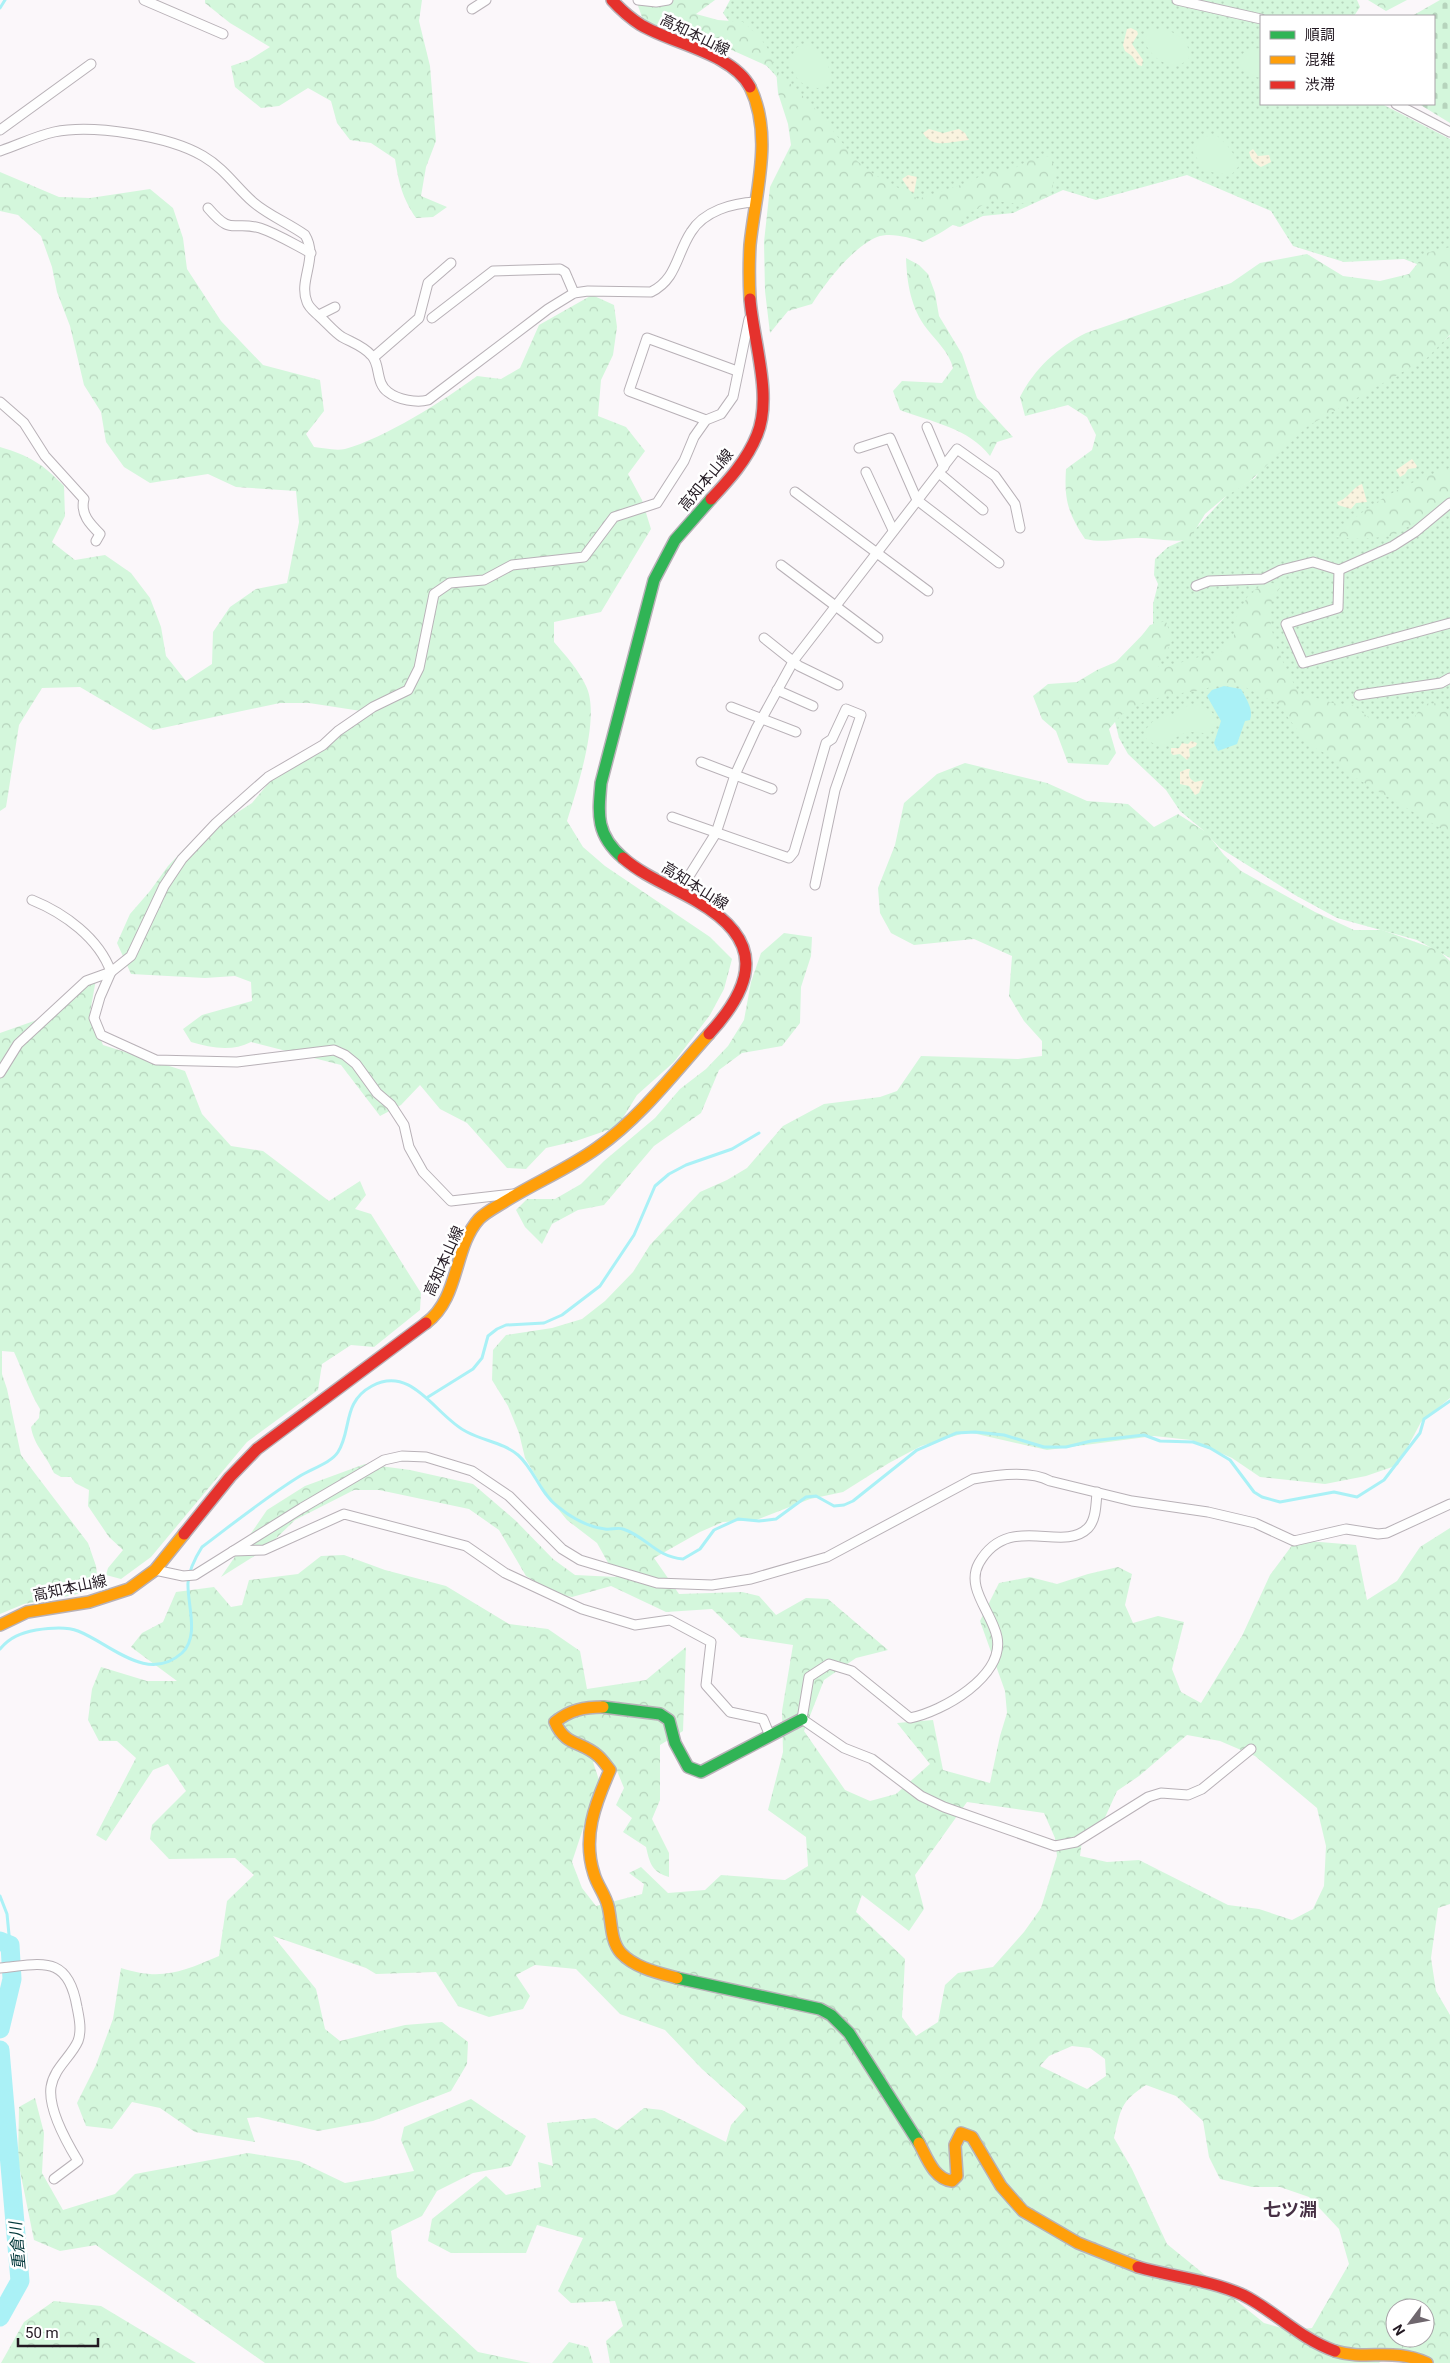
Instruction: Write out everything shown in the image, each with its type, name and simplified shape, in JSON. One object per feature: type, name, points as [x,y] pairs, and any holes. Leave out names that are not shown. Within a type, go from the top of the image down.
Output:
[{"type":"main road","name":"高知本山線","points":[[0,1624],[20,1614],[34,1610],[78,1604],[126,1591],[142,1583],[155,1570],[230,1477],[257,1449],[430,1320],[443,1304],[454,1280],[466,1244],[479,1219],[518,1193],[573,1163],[613,1137],[716,1026],[738,994],[746,964],[744,950],[737,935],[714,912],[632,865],[610,845],[602,832],[599,819],[601,783],[649,594],[657,572],[676,539],[747,455],[761,424],[763,399],[751,308],[749,263],[762,138],[761,111],[748,82],[715,59],[632,20],[612,0]]},
{"type":"main road","points":[[802,1719],[770,1736],[758,1740],[709,1770],[701,1772],[688,1768],[675,1743],[669,1720],[660,1714],[591,1706],[559,1716],[555,1722],[559,1732],[572,1743],[596,1754],[610,1770],[591,1814],[588,1845],[594,1875],[606,1900],[611,1934],[621,1952],[629,1961],[645,1968],[726,1991],[820,2009],[832,2015],[846,2030],[901,2112],[937,2175],[944,2180],[952,2181],[957,2176],[954,2145],[962,2133],[972,2137],[1012,2202],[1028,2215],[1080,2243],[1141,2268],[1214,2285],[1244,2297],[1312,2340],[1338,2352],[1362,2354],[1401,2352],[1412,2355],[1427,2363]]},
{"type":"street","points":[[144,0],[223,34]]},
{"type":"street","points":[[472,8],[486,0]]},
{"type":"street","points":[[638,0],[656,2],[668,0]]},
{"type":"street","points":[[1177,0],[1260,19]]},
{"type":"street","points":[[0,130],[91,64]]},
{"type":"street","points":[[1398,105],[1450,132]]},
{"type":"street","points":[[0,151],[52,132],[69,130],[108,131],[174,143],[190,149],[212,162],[228,174],[260,207],[305,235],[310,243],[311,252],[306,300],[309,306],[341,336],[362,346],[374,357],[377,373],[386,391],[393,395],[419,402],[428,400],[548,309],[574,293],[588,290],[651,292],[659,288],[670,277],[691,231],[701,220],[737,202],[756,202]]},
{"type":"street","points":[[208,208],[221,222],[228,226],[258,228],[311,252]]},
{"type":"street","points":[[374,357],[419,318],[428,283],[451,263]]},
{"type":"street","points":[[432,318],[493,271],[560,269],[565,272],[574,293]]},
{"type":"street","points":[[319,315],[335,307]]},
{"type":"street","points":[[0,1073],[18,1044],[86,981],[111,972],[131,956],[164,886],[182,859],[216,823],[268,777],[323,746],[338,732],[373,707],[408,690],[418,668],[434,594],[450,582],[484,580],[512,565],[584,557],[614,517],[658,503],[684,462],[694,437],[706,420],[721,414],[733,397],[751,308]]},
{"type":"street","points":[[706,420],[629,392],[647,338],[737,371]]},
{"type":"street","points":[[0,402],[24,424],[45,456],[80,492],[84,499],[82,506],[88,523],[100,534],[96,542]]},
{"type":"street","points":[[927,427],[941,470],[983,510]]},
{"type":"street","points":[[859,448],[890,438],[917,500],[998,563]]},
{"type":"street","points":[[680,892],[716,833],[735,775],[761,719],[794,660],[957,449],[995,476],[1015,504],[1020,528]]},
{"type":"street","points":[[866,472],[893,530]]},
{"type":"street","points":[[795,492],[928,590]]},
{"type":"street","points":[[1196,586],[1209,581],[1263,579],[1281,570],[1313,562],[1339,570],[1392,546],[1415,532],[1450,503]]},
{"type":"street","points":[[780,565],[878,638]]},
{"type":"street","points":[[1339,570],[1338,608],[1286,624],[1303,663],[1450,623]]},
{"type":"street","points":[[764,638],[794,660],[799,666],[838,685]]},
{"type":"street","points":[[1358,695],[1441,683],[1450,678]]},
{"type":"street","points":[[777,690],[813,706]]},
{"type":"street","points":[[731,707],[796,732]]},
{"type":"street","points":[[672,818],[789,858],[794,852],[826,743],[832,739],[846,709],[861,715],[835,790],[815,885]]},
{"type":"street","points":[[701,762],[772,789]]},
{"type":"street","points":[[32,900],[76,926],[94,943],[107,960],[111,972],[100,997],[94,1018],[102,1034],[156,1060],[237,1062],[334,1050],[345,1055],[356,1064],[377,1093],[391,1105],[404,1125],[409,1147],[423,1172],[452,1201],[518,1193]]},
{"type":"street","points":[[155,1570],[184,1576],[195,1575],[384,1460],[402,1456],[426,1457],[472,1472],[509,1496],[562,1549],[580,1560],[658,1583],[712,1585],[751,1579],[828,1557],[973,1479],[980,1478],[1012,1475],[1043,1477],[1050,1481],[1132,1500],[1208,1512],[1255,1523],[1294,1541],[1346,1529],[1378,1534],[1387,1533],[1450,1504]]},
{"type":"street","points":[[1097,1492],[1094,1517],[1088,1528],[1073,1537],[1012,1536],[992,1547],[979,1563],[974,1576],[974,1584],[998,1640],[994,1660],[970,1690],[938,1710],[910,1718],[852,1671],[829,1664],[809,1678],[802,1719],[844,1748],[872,1759],[921,1796],[944,1808],[1055,1846],[1076,1842],[1148,1797],[1160,1793],[1188,1795],[1202,1789],[1251,1748]]},
{"type":"street","points":[[233,1551],[264,1550],[344,1514],[466,1546],[505,1573],[582,1608],[635,1625],[670,1620],[711,1642],[706,1685],[730,1712],[763,1720],[770,1736]]},
{"type":"street","points":[[0,1968],[49,1964],[64,1974],[75,1993],[80,2022],[77,2043],[63,2061],[51,2086],[52,2098],[60,2126],[66,2141],[78,2161],[54,2179]]},
{"type":"green space","points":[[205,0],[422,0],[419,21],[430,66],[436,141],[426,167],[421,196],[447,207],[433,217],[416,218],[402,190],[395,159],[371,143],[350,140],[337,123],[331,101],[308,88],[279,106],[261,108],[235,87],[231,66],[249,60],[270,47],[230,23],[205,3]]},
{"type":"green space","points":[[636,0],[715,0],[696,14],[718,20],[743,22],[759,36],[768,49],[776,70],[725,47],[671,31],[643,20]]},
{"type":"green space","points":[[730,0],[1357,0],[1360,7],[1355,15],[1260,15],[1260,105],[1384,105],[1450,139],[1450,277],[1404,259],[1344,262],[1293,246],[1271,211],[1187,175],[1096,200],[1063,190],[1013,213],[983,216],[960,227],[899,210],[741,38],[723,13]]},
{"type":"green space","points":[[1368,0],[1407,0],[1386,11]]},
{"type":"green space","points":[[1440,0],[1450,0],[1450,123],[1421,105],[1435,105],[1435,15],[1414,15]]},
{"type":"green space","points":[[1167,29],[1181,37],[1188,46],[1189,58],[1183,63],[1169,65],[1156,58],[1144,40],[1150,30]]},
{"type":"green space","points":[[807,45],[817,52],[829,67],[832,79],[831,85],[816,88],[809,87],[798,80],[794,74],[790,59],[797,47]]},
{"type":"green space","points":[[1260,48],[1260,78],[1247,75],[1241,68],[1239,57],[1247,50]]},
{"type":"green space","points":[[776,70],[812,105],[857,161],[875,175],[918,199],[970,182],[987,172],[1011,170],[1030,160],[1049,156],[1056,170],[1051,194],[1028,203],[1007,203],[990,200],[944,231],[923,242],[894,235],[877,237],[850,257],[832,276],[812,304],[788,311],[770,333],[765,291],[764,242],[770,187],[791,145],[788,124],[778,93]]},
{"type":"green space","points":[[1216,135],[1230,149],[1237,161],[1239,166],[1232,174],[1212,172],[1204,168],[1193,152],[1201,137]]},
{"type":"green space","points":[[0,172],[59,197],[90,198],[150,189],[173,208],[183,238],[187,269],[221,321],[263,365],[320,380],[324,411],[306,434],[314,447],[341,450],[360,444],[413,418],[477,376],[501,379],[520,368],[539,325],[592,295],[614,305],[617,327],[613,355],[601,380],[598,416],[626,427],[645,451],[628,474],[642,500],[651,529],[601,612],[554,622],[554,642],[579,674],[586,686],[590,699],[591,715],[586,753],[567,821],[583,847],[605,866],[710,937],[732,959],[724,989],[710,1015],[674,1062],[637,1095],[621,1121],[611,1129],[576,1141],[546,1148],[526,1169],[507,1168],[467,1123],[440,1109],[420,1085],[401,1105],[380,1116],[341,1065],[251,1042],[236,1047],[221,1048],[191,1042],[183,1029],[202,1015],[252,1001],[251,982],[235,976],[205,978],[131,974],[117,943],[130,914],[168,866],[190,843],[252,803],[272,779],[361,711],[309,703],[280,703],[153,730],[80,687],[42,688],[19,725],[6,807],[0,811],[0,447],[35,462],[64,486],[65,516],[52,542],[75,560],[105,555],[131,573],[150,598],[161,627],[166,656],[186,681],[212,664],[213,632],[230,607],[256,589],[287,583],[299,522],[296,491],[236,487],[208,474],[150,483],[124,467],[106,442],[101,412],[84,385],[70,326],[57,292],[52,267],[41,236],[18,215],[0,211]]},
{"type":"green space","points":[[1450,247],[1450,335],[1427,358],[1308,426],[1249,482],[1225,497],[1205,514],[1189,540],[1170,541],[1133,538],[1100,541],[1085,539],[1068,506],[1066,469],[1092,450],[1096,435],[1087,417],[1068,405],[1025,416],[1020,397],[1040,368],[1056,352],[1086,333],[1231,283],[1260,263],[1307,254],[1343,276],[1380,281],[1409,274],[1426,253]]},
{"type":"green space","points":[[906,258],[919,265],[928,274],[935,293],[939,316],[962,354],[977,398],[1013,437],[997,442],[990,456],[981,446],[960,432],[900,410],[893,391],[902,381],[942,383],[953,368],[946,352],[927,329],[917,313],[907,277]]},
{"type":"green space","points":[[1450,336],[1450,958],[1417,940],[1337,918],[1295,895],[1220,848],[1203,830],[1180,811],[1166,790],[1128,754],[1119,738],[1105,681],[1114,664],[1153,624],[1153,604],[1158,584],[1154,575],[1155,559],[1168,547],[1186,539],[1228,494],[1255,478],[1279,441],[1408,368]]},
{"type":"green space","points":[[1450,468],[1450,507],[1442,507],[1392,536],[1362,539],[1333,537],[1359,515],[1387,496],[1418,480]]},
{"type":"green space","points":[[1266,582],[1282,585],[1273,597],[1270,609],[1273,634],[1282,660],[1299,693],[1340,705],[1353,705],[1373,721],[1412,721],[1423,704],[1440,703],[1450,712],[1450,834],[1351,775],[1333,758],[1312,746],[1279,705],[1239,684],[1222,684],[1197,691],[1167,695],[1140,704],[1121,715],[1109,729],[1116,753],[1108,765],[1068,763],[1056,731],[1042,719],[1033,696],[1048,684],[1077,682],[1097,670],[1125,658],[1150,625],[1166,621],[1172,641],[1158,667],[1221,652],[1234,637],[1235,619],[1249,594]]},
{"type":"green space","points":[[1191,704],[1207,708],[1214,715],[1215,725],[1213,731],[1185,733],[1162,745],[1152,743],[1146,738],[1145,730],[1154,720],[1173,714]]},
{"type":"green space","points":[[965,763],[1047,783],[1087,801],[1128,804],[1154,827],[1178,814],[1206,832],[1224,855],[1241,871],[1315,912],[1354,930],[1382,930],[1438,950],[1450,961],[1450,1398],[1421,1422],[1398,1465],[1366,1476],[1325,1484],[1260,1477],[1232,1458],[1191,1440],[1154,1436],[1047,1450],[968,1432],[921,1446],[889,1463],[843,1492],[810,1499],[756,1520],[723,1522],[700,1532],[654,1558],[679,1594],[742,1592],[759,1596],[776,1615],[806,1598],[828,1599],[888,1650],[856,1658],[824,1680],[804,1731],[845,1790],[870,1801],[896,1794],[930,1764],[897,1723],[933,1720],[943,1770],[990,1783],[1007,1713],[1005,1691],[980,1621],[999,1583],[1030,1577],[1057,1584],[1118,1567],[1132,1574],[1125,1605],[1133,1623],[1158,1616],[1184,1622],[1172,1669],[1181,1692],[1201,1703],[1242,1636],[1270,1575],[1296,1540],[1356,1545],[1367,1600],[1397,1581],[1420,1547],[1450,1528],[1450,1904],[1438,1908],[1431,1958],[1436,1991],[1450,2015],[1450,2363],[1420,2363],[1385,2357],[1379,2363],[610,2363],[606,2341],[623,2326],[615,2301],[571,2303],[558,2291],[583,2238],[537,2225],[526,2253],[451,2253],[428,2241],[432,2219],[486,2176],[506,2195],[541,2187],[538,2162],[553,2166],[547,2123],[595,2118],[617,2130],[644,2108],[662,2110],[726,2142],[731,2125],[746,2108],[702,2069],[665,2030],[620,2014],[576,1969],[535,1965],[516,1975],[530,1996],[523,2009],[489,2017],[458,2006],[436,1972],[376,1974],[366,1968],[273,1936],[316,1989],[325,2029],[340,2041],[405,2025],[442,2022],[468,2042],[467,2064],[451,2091],[373,2121],[318,2131],[258,2117],[247,2118],[255,2142],[195,2132],[160,2108],[132,2102],[112,2129],[86,2126],[77,2103],[96,2065],[113,2019],[121,1968],[148,1974],[171,1973],[219,1956],[227,1901],[254,1875],[235,1858],[169,1859],[150,1839],[152,1825],[186,1791],[168,1764],[153,1770],[106,1841],[96,1835],[136,1758],[117,1741],[99,1741],[88,1720],[92,1689],[101,1667],[147,1681],[177,1681],[131,1647],[142,1633],[163,1622],[176,1592],[214,1587],[231,1607],[242,1605],[249,1580],[298,1574],[321,1556],[344,1555],[385,1570],[446,1586],[509,1624],[548,1629],[580,1651],[587,1689],[646,1680],[686,1647],[683,1731],[660,1745],[660,1800],[652,1819],[669,1853],[669,1877],[655,1870],[646,1847],[623,1832],[632,1818],[616,1805],[624,1788],[615,1766],[609,1760],[593,1762],[599,1780],[572,1862],[582,1888],[596,1906],[642,1894],[644,1884],[629,1873],[641,1867],[668,1893],[705,1890],[721,1875],[785,1880],[808,1866],[806,1837],[768,1810],[783,1752],[782,1711],[793,1645],[741,1637],[712,1609],[666,1612],[611,1586],[572,1597],[557,1594],[526,1576],[499,1530],[469,1509],[379,1490],[354,1490],[295,1520],[264,1550],[221,1577],[267,1510],[305,1486],[365,1464],[410,1470],[473,1484],[516,1521],[553,1559],[575,1575],[616,1577],[597,1543],[567,1520],[549,1498],[525,1458],[519,1433],[508,1406],[492,1380],[493,1350],[506,1335],[552,1328],[582,1319],[605,1301],[633,1272],[650,1245],[700,1192],[727,1180],[747,1168],[783,1126],[824,1104],[880,1097],[897,1091],[921,1056],[1018,1059],[1042,1056],[1042,1041],[1024,1021],[1009,996],[1012,956],[974,939],[914,945],[891,933],[880,913],[878,888],[895,845],[904,803],[937,774]],"holes":[[[1187,1735],[1220,1741],[1255,1756],[1317,1808],[1326,1846],[1324,1886],[1313,1909],[1292,1920],[1259,1909],[1228,1905],[1139,1860],[1107,1862],[1080,1856],[1083,1833],[1102,1824],[1117,1791],[1139,1776]],[[967,1802],[1044,1813],[1055,1838],[1057,1856],[1041,1908],[1024,1932],[993,1967],[958,1973],[945,1985],[938,2022],[916,2036],[902,2017],[905,1959],[856,1912],[862,1895],[909,1931],[924,1909],[915,1875]],[[1072,2046],[1090,2048],[1105,2059],[1106,2076],[1087,2089],[1040,2066],[1049,2056]],[[1146,2085],[1176,2096],[1203,2121],[1209,2157],[1220,2179],[1252,2187],[1280,2187],[1309,2197],[1339,2229],[1349,2264],[1312,2328],[1289,2330],[1264,2323],[1167,2244],[1132,2169],[1114,2138],[1120,2113],[1126,2102]]]},
{"type":"green space","points":[[784,933],[812,937],[811,956],[801,987],[800,1023],[782,1046],[742,1053],[719,1070],[701,1113],[654,1146],[604,1205],[578,1210],[552,1224],[542,1244],[525,1227],[516,1210],[527,1199],[555,1199],[581,1184],[604,1161],[655,1118],[680,1089],[706,1069],[728,1046],[744,1020],[751,982],[761,953]]},
{"type":"green space","points":[[96,979],[90,1013],[103,1045],[185,1071],[202,1114],[231,1146],[263,1151],[329,1201],[360,1181],[366,1195],[355,1209],[371,1214],[421,1293],[420,1310],[374,1347],[351,1345],[322,1364],[318,1390],[247,1442],[151,1557],[121,1579],[106,1575],[108,1568],[123,1550],[109,1537],[88,1506],[89,1490],[75,1483],[71,1477],[61,1477],[54,1473],[35,1440],[31,1427],[39,1418],[40,1409],[14,1352],[2,1351],[2,1374],[21,1455],[88,1543],[96,1566],[98,1586],[74,1595],[24,1604],[0,1614],[0,1033],[51,1015]]},
{"type":"green space","points":[[35,2098],[44,2133],[42,2173],[63,2210],[115,2194],[135,2174],[248,2153],[299,2161],[345,2183],[414,2171],[401,2140],[404,2127],[471,2099],[526,2136],[511,2166],[473,2173],[437,2191],[422,2216],[391,2231],[397,2277],[478,2352],[531,2363],[265,2363],[96,2245],[60,2251],[34,2240],[18,2161],[19,2107]]},
{"type":"green space","points":[[54,2301],[101,2306],[196,2363],[1,2363],[24,2322]]},
{"type":"green space","points":[[569,2342],[588,2347],[593,2363],[552,2363]]},
{"type":"sand","points":[[1131,28],[1137,31],[1138,34],[1132,44],[1143,60],[1142,66],[1138,65],[1132,56],[1125,51],[1123,45],[1127,29]]},
{"type":"sand","points":[[929,129],[943,133],[959,129],[965,133],[969,140],[937,143],[927,138],[923,133]]},
{"type":"sand","points":[[1253,149],[1258,156],[1269,155],[1271,162],[1261,167],[1256,164],[1249,152]]},
{"type":"sand","points":[[908,175],[917,177],[914,193],[910,191],[902,179]]},
{"type":"sand","points":[[1412,459],[1417,466],[1416,468],[1408,469],[1400,477],[1396,470]]},
{"type":"sand","points":[[1362,484],[1367,502],[1356,503],[1351,509],[1338,505],[1337,502]]},
{"type":"sand","points":[[1191,741],[1197,743],[1196,746],[1189,749],[1190,756],[1187,760],[1180,754],[1173,755],[1171,753],[1171,748],[1179,748],[1182,743],[1188,744]]},
{"type":"sand","points":[[1190,769],[1191,780],[1195,782],[1204,780],[1199,793],[1195,795],[1189,786],[1180,784],[1180,772]]},
{"type":"water","points":[[1224,686],[1241,689],[1249,704],[1251,716],[1250,720],[1245,721],[1237,744],[1218,751],[1214,743],[1221,721],[1207,696],[1212,690]]},
{"type":"waterway","points":[[0,8],[5,0]]},
{"type":"waterway","points":[[428,1397],[473,1369],[482,1358],[488,1336],[497,1329],[506,1325],[544,1323],[562,1315],[600,1286],[634,1235],[655,1186],[669,1174],[686,1165],[732,1149],[759,1133]]},
{"type":"waterway","points":[[0,1649],[16,1636],[36,1630],[63,1628],[78,1631],[116,1652],[142,1663],[156,1664],[169,1661],[182,1653],[187,1646],[192,1629],[188,1583],[193,1564],[202,1547],[250,1510],[300,1476],[326,1463],[335,1456],[342,1444],[349,1417],[356,1400],[372,1386],[387,1381],[400,1382],[412,1387],[456,1425],[473,1435],[500,1445],[518,1455],[551,1501],[573,1518],[599,1528],[623,1529],[639,1537],[658,1551],[683,1559],[700,1549],[714,1530],[738,1519],[759,1521],[776,1519],[806,1497],[816,1496],[834,1506],[844,1505],[853,1501],[917,1450],[956,1433],[975,1432],[1004,1435],[1044,1447],[1066,1447],[1091,1441],[1144,1435],[1160,1441],[1193,1442],[1210,1448],[1230,1460],[1254,1492],[1262,1497],[1280,1502],[1334,1492],[1357,1497],[1384,1480],[1420,1433],[1424,1419],[1450,1401]]},
{"type":"waterway","points":[[0,1896],[7,1914],[10,1945]]},
{"type":"waterway","name":"重倉川","points":[[0,1941],[10,1945],[12,1979],[0,2029]]},
{"type":"waterway","name":"重倉川","points":[[0,2050],[20,2281],[0,2317]]},
{"type":"traffic: fast","points":[[623,858],[603,833],[599,805],[601,783],[654,580],[675,540],[711,499]]},
{"type":"traffic: fast","points":[[603,1707],[660,1714],[669,1720],[675,1743],[688,1767],[701,1772],[802,1719]]},
{"type":"traffic: fast","points":[[677,1978],[820,2009],[831,2015],[849,2033],[919,2143]]},
{"type":"traffic: slow","points":[[750,87],[761,125],[762,145],[759,186],[750,245],[750,299]]},
{"type":"traffic: slow","points":[[426,1323],[437,1313],[445,1300],[465,1244],[479,1219],[515,1195],[586,1156],[613,1136],[642,1109],[709,1034]]},
{"type":"traffic: slow","points":[[0,1625],[27,1612],[89,1602],[129,1589],[155,1570],[184,1534]]},
{"type":"traffic: slow","points":[[603,1707],[578,1710],[555,1722],[559,1730],[568,1739],[597,1755],[610,1770],[599,1795],[592,1821],[589,1847],[594,1874],[607,1902],[613,1937],[617,1948],[633,1963],[677,1978]]},
{"type":"traffic: slow","points":[[919,2143],[936,2172],[940,2176],[952,2181],[957,2176],[955,2145],[961,2133],[972,2137],[1001,2186],[1023,2211],[1078,2243],[1138,2267]]},
{"type":"traffic: slow","points":[[1335,2351],[1358,2355],[1402,2356],[1427,2363]]},
{"type":"traffic: jam","points":[[612,0],[641,25],[716,57],[741,75],[750,87]]},
{"type":"traffic: jam","points":[[711,499],[743,461],[757,435],[761,420],[763,386],[750,299]]},
{"type":"traffic: jam","points":[[623,858],[640,871],[698,902],[719,916],[734,931],[743,947],[746,963],[744,980],[725,1015],[709,1034]]},
{"type":"traffic: jam","points":[[184,1534],[230,1477],[257,1449],[426,1323]]},
{"type":"traffic: jam","points":[[1138,2267],[1205,2282],[1243,2295],[1310,2339],[1335,2351]]},
{"type":"district","name":"七ツ淵","points":[[1290,2210]]}]
